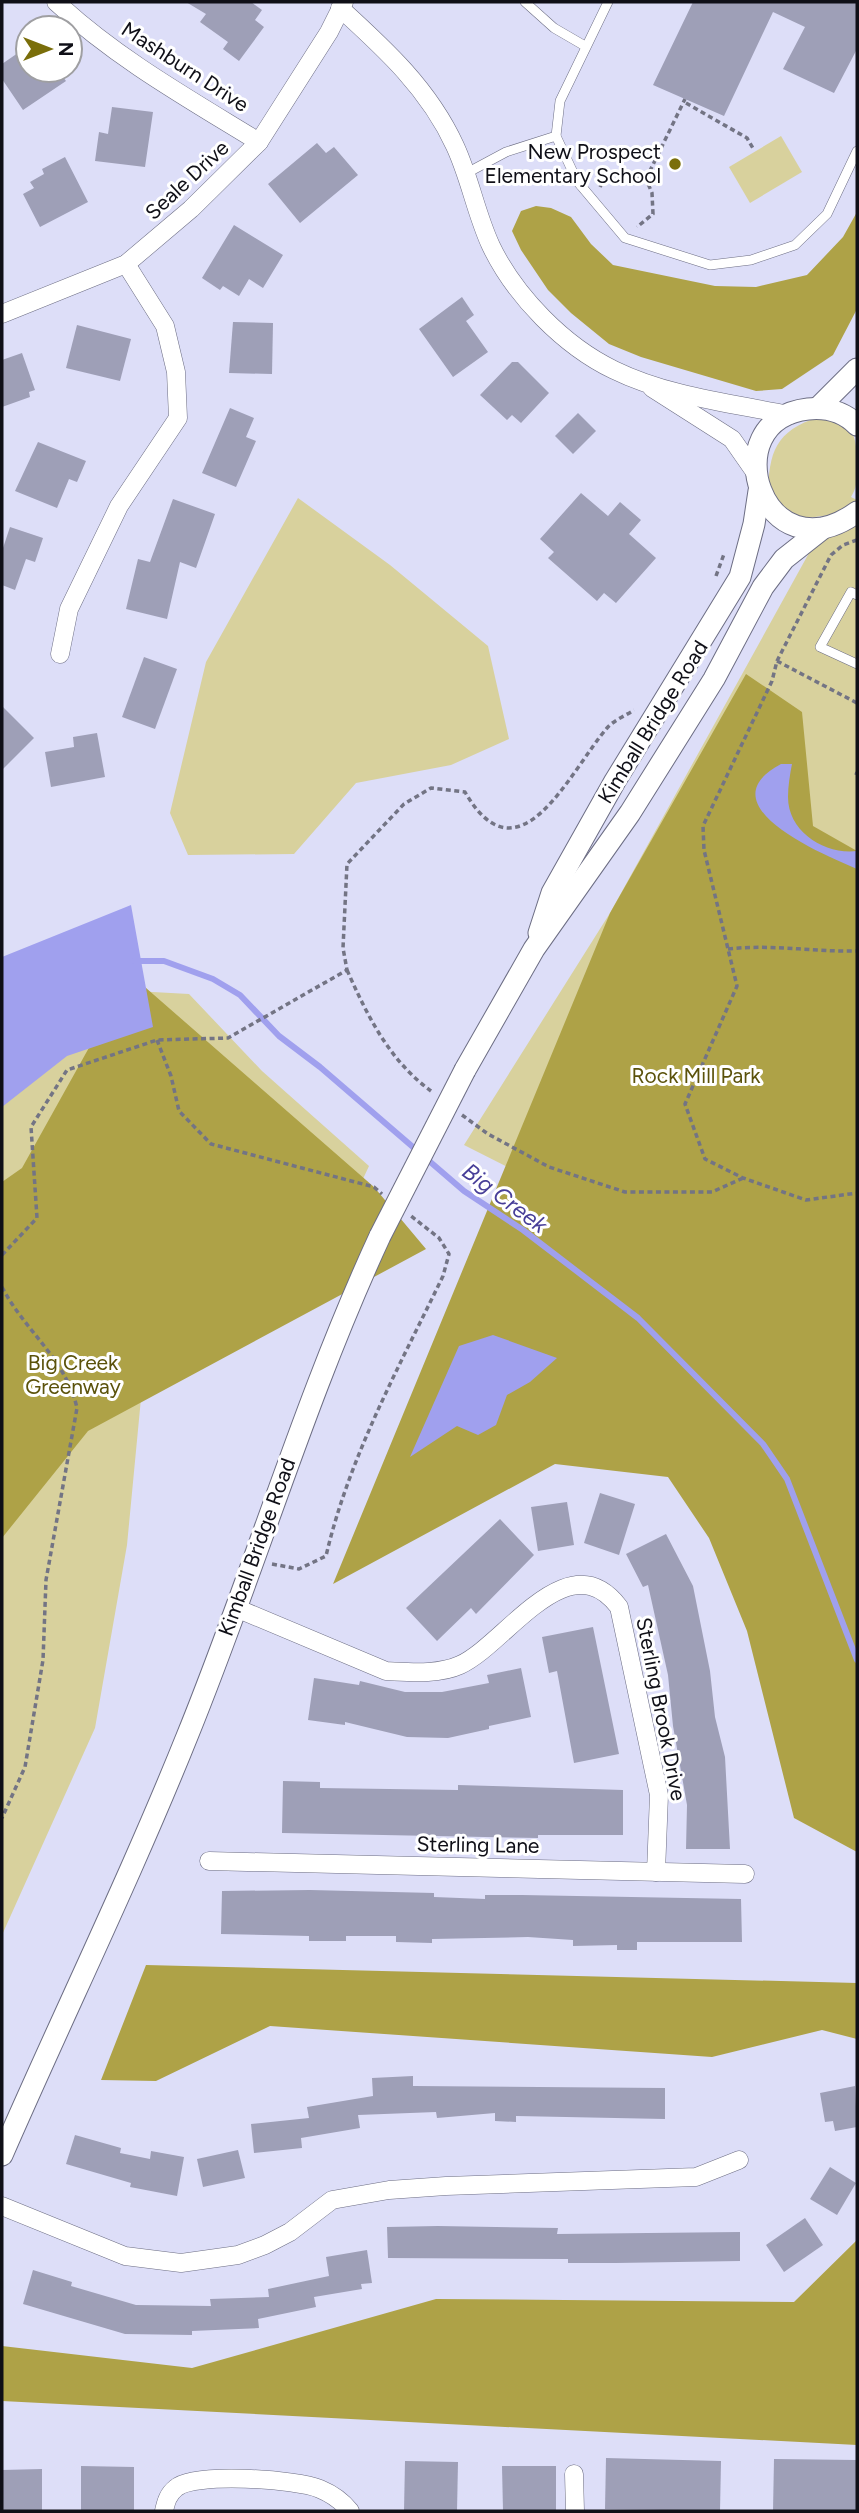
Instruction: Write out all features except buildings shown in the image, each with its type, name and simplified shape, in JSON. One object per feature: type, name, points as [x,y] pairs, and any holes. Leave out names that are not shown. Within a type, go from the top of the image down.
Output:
[{"type":"street","name":"Mashburn Drive","points":[[56,2],[86,30],[178,93],[259,142]]},
{"type":"street","name":"Seale Drive","points":[[2,314],[126,264],[191,209],[259,142],[329,32],[342,5]]},
{"type":"street","points":[[342,5],[421,88],[455,146],[492,247],[524,295],[563,336],[586,354],[646,384],[675,406],[732,439],[757,481],[769,508],[784,521],[803,528],[822,529]]},
{"type":"street","points":[[60,654],[69,609],[119,506],[178,418],[176,372],[165,326],[126,264]]},
{"type":"street","points":[[818,408],[857,369]]},
{"type":"street","points":[[646,384],[789,415],[818,408],[838,412],[857,425]]},
{"type":"street","name":"Kimball Bridge Road","points":[[534,949],[551,893],[615,781],[740,577],[754,524],[757,452],[766,433],[789,415]]},
{"type":"street","name":"Kimball Bridge Road","points":[[2,2155],[182,1747],[256,1560],[298,1433],[345,1311],[465,1070],[534,949],[650,782],[714,679],[763,587],[783,559],[822,529],[855,516]]},
{"type":"street","name":"Sterling Brook Drive","points":[[236,1608],[386,1671],[408,1672],[458,1667],[474,1657],[540,1600],[557,1590],[572,1586],[587,1587],[609,1594],[619,1607],[659,1795],[656,1872]]},
{"type":"street","name":"Sterling Lane","points":[[209,1861],[745,1874]]},
{"type":"street","points":[[2,2206],[125,2256],[181,2263],[219,2259],[265,2245],[290,2232],[332,2200],[389,2190],[446,2186],[696,2177],[739,2160]]},
{"type":"street","points":[[574,2473],[575,2511]]},
{"type":"street","points":[[164,2511],[166,2500],[177,2486],[191,2480],[284,2480],[321,2489],[341,2501],[350,2511]]},
{"type":"lane","points":[[525,2],[554,28],[585,46]]},
{"type":"lane","points":[[608,2],[560,101],[556,136],[577,181],[625,238],[710,265],[751,260],[795,245],[827,214],[857,151]]},
{"type":"lane","points":[[465,174],[506,152],[556,136]]},
{"type":"lane","points":[[857,595],[851,592],[820,647],[857,664]]},
{"type":"path","points":[[646,179],[685,101],[747,138],[754,150]]},
{"type":"path","points":[[592,201],[606,176],[628,173],[646,179],[652,193],[653,214],[625,238]]},
{"type":"path","points":[[857,540],[843,545],[831,555],[777,661],[772,681],[703,826],[704,850],[737,986],[685,1104],[705,1159],[743,1178],[806,1200],[857,1193]]},
{"type":"path","points":[[714,581],[725,550]]},
{"type":"path","points":[[777,661],[857,703]]},
{"type":"path","points":[[436,1095],[406,1072],[379,1033],[346,970],[343,948],[346,864],[404,804],[431,788],[465,792],[477,813],[495,826],[514,829],[535,821],[609,725],[642,706]]},
{"type":"path","points":[[728,949],[764,944],[829,952],[857,951]]},
{"type":"path","points":[[2,1255],[37,1218],[31,1127],[67,1070],[158,1040],[228,1038],[346,970]]},
{"type":"path","points":[[158,1040],[172,1076],[179,1111],[211,1143],[374,1187],[384,1195]]},
{"type":"path","points":[[457,1111],[488,1134],[549,1167],[625,1192],[712,1192],[743,1178]]},
{"type":"path","points":[[256,1560],[299,1569],[326,1556],[336,1509],[365,1438],[443,1276],[449,1254],[439,1238],[407,1212]]},
{"type":"path","points":[[2,1287],[51,1353],[73,1388],[77,1408],[46,1580],[43,1660],[25,1767],[2,1818]]},
{"type":"green space","points":[[781,136],[802,172],[750,203],[729,167]]},
{"type":"green space","points":[[536,206],[551,208],[571,217],[591,244],[613,265],[715,286],[756,287],[807,275],[843,237],[857,212],[857,309],[833,355],[782,389],[756,391],[641,357],[609,344],[548,290],[521,250],[512,231],[521,211]]},
{"type":"green space","name":"Rock Mill Park","points":[[819,417],[846,425],[854,437],[857,454],[857,481],[851,497],[857,500],[857,1248],[635,1231],[464,1145],[610,913],[830,515],[791,520],[768,495],[770,467],[777,445],[793,429]]},
{"type":"green space","points":[[298,498],[390,565],[488,646],[509,739],[451,765],[356,783],[294,854],[188,855],[170,813],[206,662]]},
{"type":"green space","points":[[746,674],[802,712],[813,826],[857,851],[857,1852],[794,1818],[747,1631],[709,1538],[668,1477],[555,1464],[333,1584],[610,913]]},
{"type":"green space","points":[[130,974],[374,1187],[426,1249],[88,1431],[2,1538],[2,1182],[22,1168]]},
{"type":"green space","name":"Big Creek Greenway","points":[[98,989],[189,994],[262,1071],[369,1166],[341,1226],[146,1346],[127,1545],[95,1728],[2,1935],[2,1055]]},
{"type":"green space","points":[[146,1965],[857,1983],[857,2039],[822,2030],[712,2057],[270,2026],[156,2081],[101,2080]]},
{"type":"green space","points":[[857,2240],[857,2445],[2,2401],[2,2346],[192,2368],[436,2299],[794,2302]]},
{"type":"water","points":[[781,764],[792,764],[788,797],[794,821],[801,831],[821,845],[857,851],[857,869],[797,840],[762,811],[755,796],[761,780]]},
{"type":"water","points":[[131,905],[153,1027],[67,1056],[2,1107],[2,957]]},
{"type":"water","points":[[493,1335],[557,1358],[530,1382],[507,1395],[496,1425],[478,1435],[457,1426],[410,1457],[459,1346]]},
{"type":"waterway","name":"Big Creek","points":[[134,961],[164,961],[213,979],[240,995],[279,1036],[320,1067],[464,1191],[523,1230],[638,1318],[763,1444],[787,1479],[857,1660]]},
{"type":"place","name":"New Prospect Elementary School","points":[[675,164]]}]
